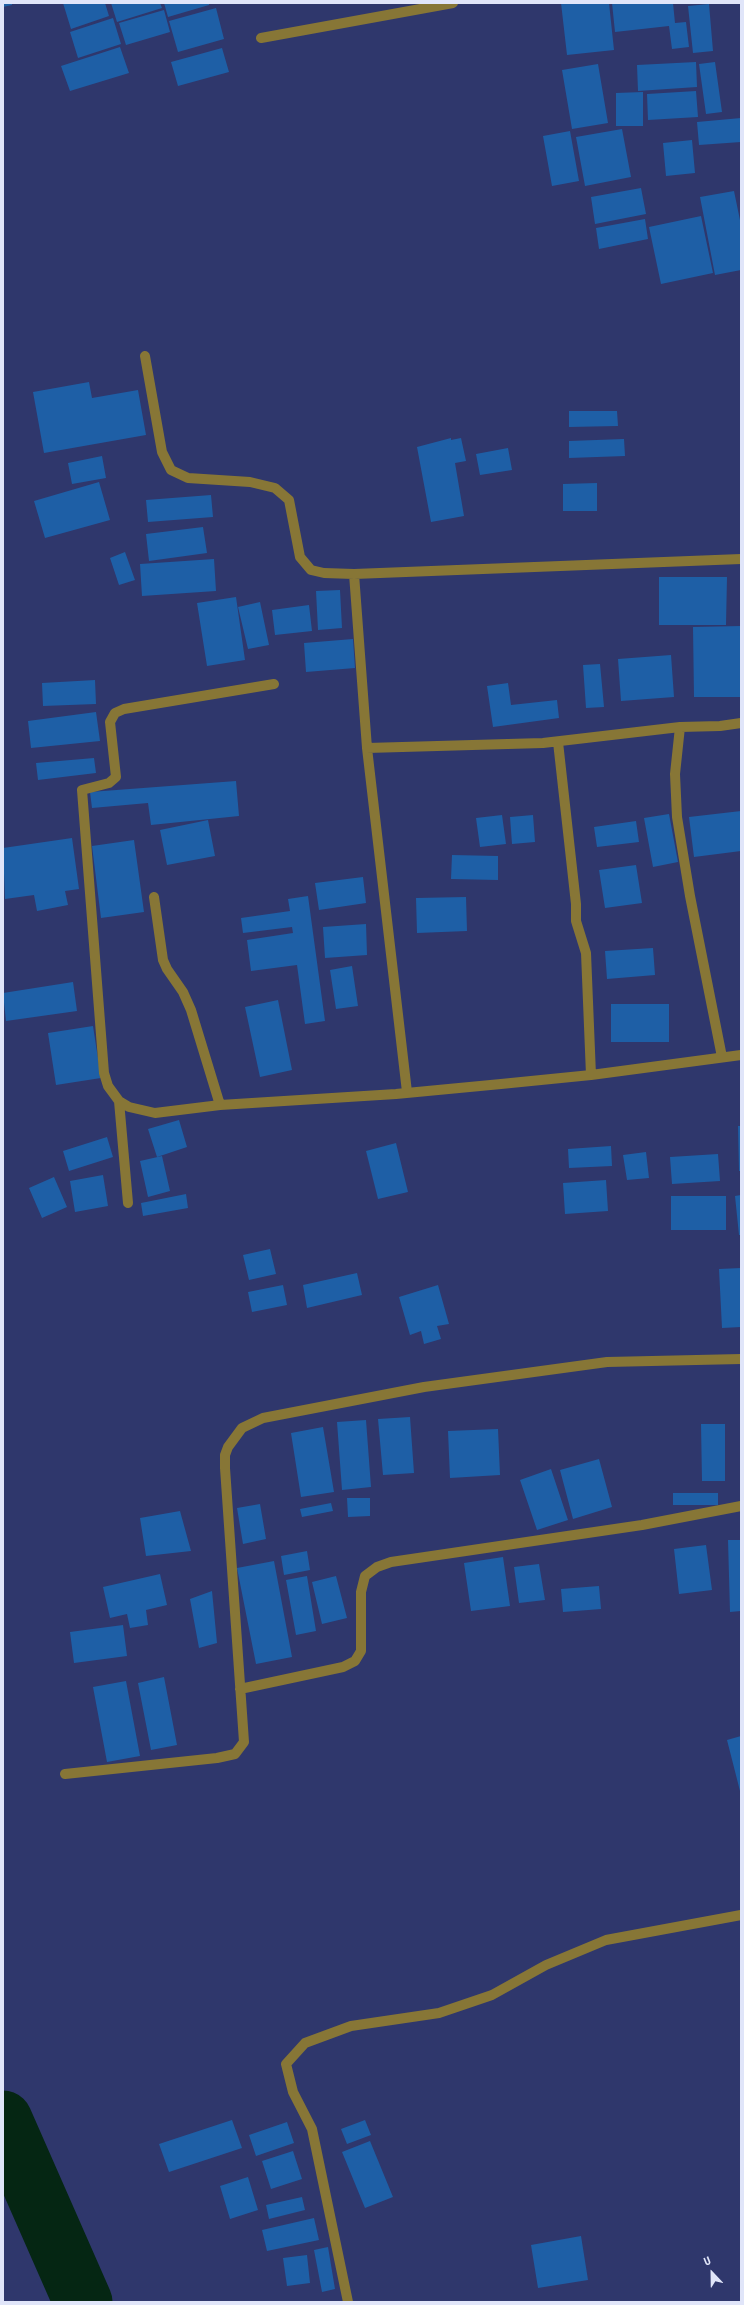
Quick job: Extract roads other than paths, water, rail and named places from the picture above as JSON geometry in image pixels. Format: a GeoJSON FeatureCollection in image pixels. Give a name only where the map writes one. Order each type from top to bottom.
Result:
{"type":"FeatureCollection","features":[{"type":"Feature","properties":{"kind":"street"},"geometry":{"type":"LineString","coordinates":[[261,38],[453,3]]}},
{"type":"Feature","properties":{"kind":"street"},"geometry":{"type":"LineString","coordinates":[[145,356],[162,452],[171,470],[188,478],[250,482],[275,488],[289,500],[300,558],[311,570],[324,573],[354,574],[741,559]]}},
{"type":"Feature","properties":{"kind":"street"},"geometry":{"type":"LineString","coordinates":[[354,574],[367,748],[407,1092]]}},
{"type":"Feature","properties":{"kind":"street"},"geometry":{"type":"LineString","coordinates":[[274,684],[124,709],[115,713],[110,722],[116,777],[109,784],[82,790],[104,1073],[108,1086],[119,1101],[129,1107],[155,1113],[220,1105],[407,1092],[591,1075],[741,1054]]}},
{"type":"Feature","properties":{"kind":"street"},"geometry":{"type":"LineString","coordinates":[[367,748],[558,742],[680,727],[720,726],[741,723]]}},
{"type":"Feature","properties":{"kind":"street"},"geometry":{"type":"LineString","coordinates":[[680,727],[674,774],[677,817],[690,896],[722,1057]]}},
{"type":"Feature","properties":{"kind":"street"},"geometry":{"type":"LineString","coordinates":[[558,742],[576,904],[576,921],[586,953],[591,1075]]}},
{"type":"Feature","properties":{"kind":"street"},"geometry":{"type":"LineString","coordinates":[[154,896],[163,960],[172,977],[183,992],[191,1010],[220,1105]]}},
{"type":"Feature","properties":{"kind":"street"},"geometry":{"type":"LineString","coordinates":[[119,1101],[128,1202]]}},
{"type":"Feature","properties":{"kind":"street"},"geometry":{"type":"LineString","coordinates":[[65,1774],[217,1758],[235,1754],[244,1742],[225,1468],[225,1455],[228,1447],[242,1428],[263,1418],[424,1387],[607,1362],[741,1359]]}},
{"type":"Feature","properties":{"kind":"street"},"geometry":{"type":"LineString","coordinates":[[240,1689],[343,1667],[355,1661],[361,1651],[361,1592],[365,1576],[377,1567],[391,1562],[642,1525],[741,1506]]}},
{"type":"Feature","properties":{"kind":"street"},"geometry":{"type":"LineString","coordinates":[[348,2302],[312,2129],[293,2092],[286,2064],[305,2042],[351,2026],[438,2013],[492,1995],[546,1965],[606,1940],[741,1914]]}},
{"type":"Feature","properties":{"kind":"waterway"},"geometry":{"type":"LineString","coordinates":[[3,2120],[83,2302]]}}]}
